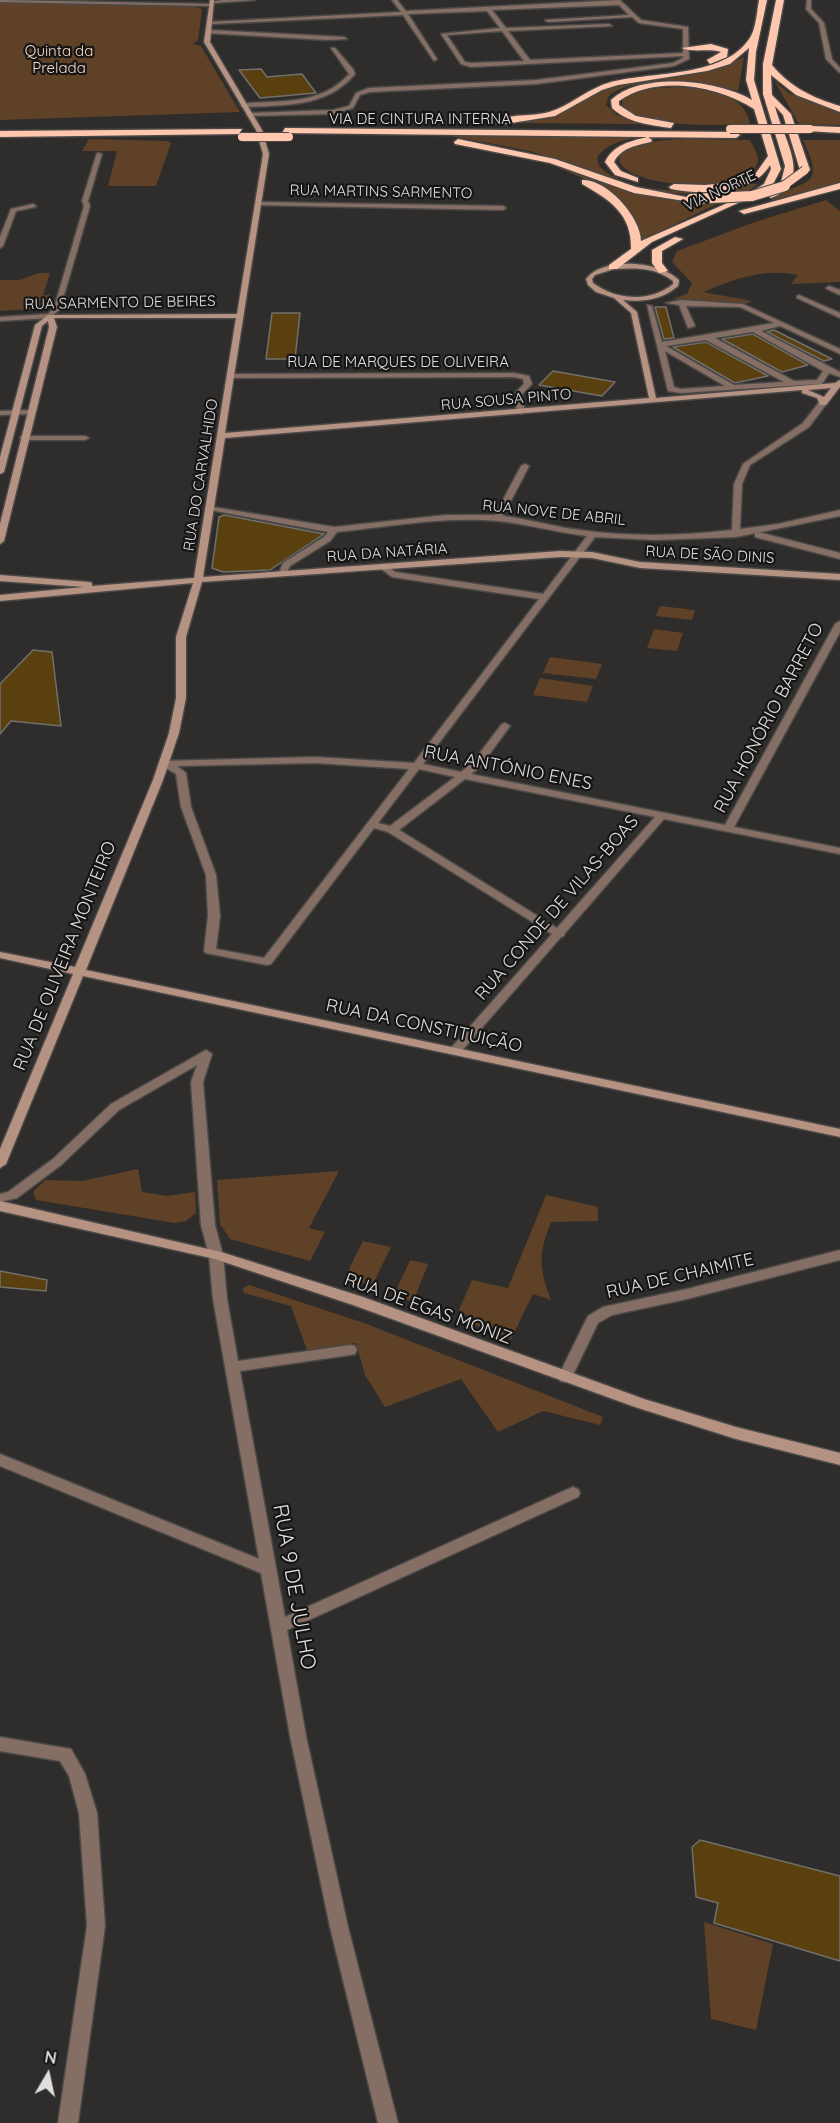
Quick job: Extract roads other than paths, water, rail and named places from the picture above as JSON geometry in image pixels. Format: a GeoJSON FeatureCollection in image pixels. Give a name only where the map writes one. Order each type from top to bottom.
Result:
{"type":"FeatureCollection","features":[{"type":"Feature","properties":{"kind":"highway","name":"VIA NORTE"},"geometry":{"type":"LineString","coordinates":[[614,267],[623,263],[636,249],[649,240],[751,196],[768,186],[776,169],[750,80],[754,37],[763,0]]}},
{"type":"Feature","properties":{"kind":"highway","name":"VIA NORTE"},"geometry":{"type":"LineString","coordinates":[[663,272],[657,263],[657,250],[744,211],[776,192],[787,181],[790,164],[767,94],[767,64],[780,0]]}},
{"type":"Feature","properties":{"kind":"highway"},"geometry":{"type":"LineString","coordinates":[[656,76],[704,69],[726,62],[741,53],[754,37]]}},
{"type":"Feature","properties":{"kind":"highway"},"geometry":{"type":"LineString","coordinates":[[390,126],[404,123],[510,122],[534,119],[560,111],[599,88],[715,61],[724,55],[725,51],[711,46],[686,51]]}},
{"type":"Feature","properties":{"kind":"highway"},"geometry":{"type":"LineString","coordinates":[[767,64],[787,87],[804,97],[840,109]]}},
{"type":"Feature","properties":{"kind":"highway"},"geometry":{"type":"LineString","coordinates":[[706,129],[643,121],[619,111],[615,106],[615,100],[625,92],[639,88],[698,86],[725,90],[757,107]]}},
{"type":"Feature","properties":{"kind":"highway"},"geometry":{"type":"LineString","coordinates":[[328,137],[436,140],[484,146],[552,160],[634,190],[691,199],[737,197],[768,192],[796,181],[805,170],[787,114],[767,94]]}},
{"type":"Feature","properties":{"kind":"highway"},"geometry":{"type":"LineString","coordinates":[[4,134],[239,131],[270,125]]}},
{"type":"Feature","properties":{"kind":"highway","name":"VIA DE CINTURA INTERNA"},"geometry":{"type":"LineString","coordinates":[[285,131],[390,126],[706,129],[730,133]]}},
{"type":"Feature","properties":{"kind":"highway"},"geometry":{"type":"LineString","coordinates":[[0,128],[285,131],[328,137],[434,143]]}},
{"type":"Feature","properties":{"kind":"highway","name":"VIA DE CINTURA INTERNA"},"geometry":{"type":"LineString","coordinates":[[285,131],[730,133],[840,130]]}},
{"type":"Feature","properties":{"kind":"highway","name":"VIA DE CINTURA INTERNA"},"geometry":{"type":"LineString","coordinates":[[812,132],[840,135]]}},
{"type":"Feature","properties":{"kind":"highway"},"geometry":{"type":"LineString","coordinates":[[730,133],[639,142],[612,154],[609,162],[618,173],[656,186],[711,188],[756,177],[765,168],[766,162],[772,155]]}},
{"type":"Feature","properties":{"kind":"highway"},"geometry":{"type":"LineString","coordinates":[[445,145],[487,151],[546,165],[578,178],[612,197],[628,213],[638,232],[636,249]]}},
{"type":"Feature","properties":{"kind":"highway"},"geometry":{"type":"LineString","coordinates":[[744,211],[840,186]]}},
{"type":"Feature","properties":{"kind":"main road"},"geometry":{"type":"LineString","coordinates":[[208,32],[213,2]]}},
{"type":"Feature","properties":{"kind":"main road","name":"RUA DO CARVALHIDO"},"geometry":{"type":"LineString","coordinates":[[165,763],[181,698],[181,637],[198,580],[266,154],[265,143],[207,42],[208,32]]}},
{"type":"Feature","properties":{"kind":"main road"},"geometry":{"type":"LineString","coordinates":[[634,312],[653,297],[672,290],[676,285],[676,280],[663,272],[639,267],[614,267],[593,274],[589,279],[595,290],[614,296],[653,297]]}},
{"type":"Feature","properties":{"kind":"main road"},"geometry":{"type":"LineString","coordinates":[[614,296],[634,312],[653,401]]}},
{"type":"Feature","properties":{"kind":"main road","name":"RUA SARMENTO DE BEIRES"},"geometry":{"type":"LineString","coordinates":[[50,316],[240,315]]}},
{"type":"Feature","properties":{"kind":"main road"},"geometry":{"type":"LineString","coordinates":[[0,472],[39,325],[50,316],[53,327],[30,412],[0,541]]}},
{"type":"Feature","properties":{"kind":"main road"},"geometry":{"type":"LineString","coordinates":[[823,404],[839,383]]}},
{"type":"Feature","properties":{"kind":"main road","name":"RUA SOUSA PINTO"},"geometry":{"type":"LineString","coordinates":[[222,436],[653,401],[839,383]]}},
{"type":"Feature","properties":{"kind":"main road","name":"RUA SOUSA PINTO"},"geometry":{"type":"LineString","coordinates":[[793,387],[820,397],[823,404]]}},
{"type":"Feature","properties":{"kind":"main road","name":"RUA DA NATÁRIA"},"geometry":{"type":"LineString","coordinates":[[111,586],[579,553]]}},
{"type":"Feature","properties":{"kind":"main road","name":"RUA DE SÃO DINIS"},"geometry":{"type":"LineString","coordinates":[[579,553],[640,565],[840,576]]}},
{"type":"Feature","properties":{"kind":"main road"},"geometry":{"type":"LineString","coordinates":[[0,578],[111,586]]}},
{"type":"Feature","properties":{"kind":"main road"},"geometry":{"type":"LineString","coordinates":[[0,598],[111,586]]}},
{"type":"Feature","properties":{"kind":"main road","name":"RUA DE OLIVEIRA MONTEIRO"},"geometry":{"type":"LineString","coordinates":[[0,1164],[77,971],[165,763]]}},
{"type":"Feature","properties":{"kind":"main road","name":"RUA DA CONSTITUIÇÃO"},"geometry":{"type":"LineString","coordinates":[[0,955],[840,1133]]}},
{"type":"Feature","properties":{"kind":"main road","name":"RUA DE EGAS MONIZ"},"geometry":{"type":"LineString","coordinates":[[0,1206],[216,1255],[358,1301],[565,1377],[736,1433],[840,1459]]}},
{"type":"Feature","properties":{"kind":"street"},"geometry":{"type":"LineString","coordinates":[[0,0],[213,2],[253,0]]}},
{"type":"Feature","properties":{"kind":"street"},"geometry":{"type":"LineString","coordinates":[[394,0],[408,17],[434,58]]}},
{"type":"Feature","properties":{"kind":"street"},"geometry":{"type":"LineString","coordinates":[[808,0],[808,9],[824,30],[829,59],[840,71]]}},
{"type":"Feature","properties":{"kind":"street"},"geometry":{"type":"LineString","coordinates":[[211,22],[618,2],[632,16],[643,22],[686,28],[686,59],[674,64],[536,82],[369,90],[358,94],[351,107],[333,112],[249,115]]}},
{"type":"Feature","properties":{"kind":"street"},"geometry":{"type":"LineString","coordinates":[[488,9],[528,62]]}},
{"type":"Feature","properties":{"kind":"street"},"geometry":{"type":"LineString","coordinates":[[548,20],[632,16]]}},
{"type":"Feature","properties":{"kind":"street"},"geometry":{"type":"LineString","coordinates":[[609,26],[444,34],[463,63],[528,62],[686,51]]}},
{"type":"Feature","properties":{"kind":"street"},"geometry":{"type":"LineString","coordinates":[[208,32],[252,32],[271,36],[344,39]]}},
{"type":"Feature","properties":{"kind":"street"},"geometry":{"type":"LineString","coordinates":[[243,105],[316,99],[345,82],[352,74],[351,70],[333,49]]}},
{"type":"Feature","properties":{"kind":"street"},"geometry":{"type":"LineString","coordinates":[[50,316],[57,307],[99,154]]}},
{"type":"Feature","properties":{"kind":"street","name":"RUA MARTINS SARMENTO"},"geometry":{"type":"LineString","coordinates":[[258,204],[503,208]]}},
{"type":"Feature","properties":{"kind":"street"},"geometry":{"type":"LineString","coordinates":[[0,246],[13,210],[33,206]]}},
{"type":"Feature","properties":{"kind":"street"},"geometry":{"type":"LineString","coordinates":[[829,288],[840,293]]}},
{"type":"Feature","properties":{"kind":"street"},"geometry":{"type":"LineString","coordinates":[[799,297],[839,315]]}},
{"type":"Feature","properties":{"kind":"street"},"geometry":{"type":"LineString","coordinates":[[681,302],[692,326]]}},
{"type":"Feature","properties":{"kind":"street"},"geometry":{"type":"LineString","coordinates":[[669,303],[741,305],[840,352]]}},
{"type":"Feature","properties":{"kind":"street"},"geometry":{"type":"LineString","coordinates":[[649,306],[671,389],[681,391],[770,386],[793,387],[819,382],[827,370]]}},
{"type":"Feature","properties":{"kind":"street"},"geometry":{"type":"LineString","coordinates":[[823,318],[839,315]]}},
{"type":"Feature","properties":{"kind":"street","name":"RUA SARMENTO DE BEIRES"},"geometry":{"type":"LineString","coordinates":[[0,319],[50,316]]}},
{"type":"Feature","properties":{"kind":"street"},"geometry":{"type":"LineString","coordinates":[[659,345],[686,343],[705,336],[781,324]]}},
{"type":"Feature","properties":{"kind":"street"},"geometry":{"type":"LineString","coordinates":[[754,330],[840,375]]}},
{"type":"Feature","properties":{"kind":"street"},"geometry":{"type":"LineString","coordinates":[[705,336],[766,369],[793,387]]}},
{"type":"Feature","properties":{"kind":"street"},"geometry":{"type":"LineString","coordinates":[[659,345],[733,388]]}},
{"type":"Feature","properties":{"kind":"street"},"geometry":{"type":"LineString","coordinates":[[766,369],[770,386]]}},
{"type":"Feature","properties":{"kind":"street","name":"RUA DE MARQUES DE OLIVEIRA"},"geometry":{"type":"LineString","coordinates":[[231,376],[514,375],[525,378],[528,384],[518,394],[521,412]]}},
{"type":"Feature","properties":{"kind":"street"},"geometry":{"type":"LineString","coordinates":[[823,404],[806,425],[747,464],[738,484],[736,534],[775,537],[840,556]]}},
{"type":"Feature","properties":{"kind":"street"},"geometry":{"type":"LineString","coordinates":[[0,412],[30,412]]}},
{"type":"Feature","properties":{"kind":"street"},"geometry":{"type":"LineString","coordinates":[[24,438],[85,438]]}},
{"type":"Feature","properties":{"kind":"street"},"geometry":{"type":"LineString","coordinates":[[497,519],[525,466]]}},
{"type":"Feature","properties":{"kind":"street","name":"RUA NOVE DE ABRIL"},"geometry":{"type":"LineString","coordinates":[[210,508],[334,530],[420,521],[497,519],[593,534],[670,537],[736,534],[840,513]]}},
{"type":"Feature","properties":{"kind":"street"},"geometry":{"type":"LineString","coordinates":[[283,573],[286,565],[327,539],[334,530]]}},
{"type":"Feature","properties":{"kind":"street"},"geometry":{"type":"LineString","coordinates":[[165,763],[181,773],[186,807],[211,875],[214,916],[210,951],[267,962],[593,534]]}},
{"type":"Feature","properties":{"kind":"street"},"geometry":{"type":"LineString","coordinates":[[383,566],[392,574],[545,597]]}},
{"type":"Feature","properties":{"kind":"street","name":"RUA HONÓRIO BARRETO"},"geometry":{"type":"LineString","coordinates":[[728,830],[840,624]]}},
{"type":"Feature","properties":{"kind":"street"},"geometry":{"type":"LineString","coordinates":[[392,830],[476,765],[505,726]]}},
{"type":"Feature","properties":{"kind":"street","name":"RUA ANTÓNIO ENES"},"geometry":{"type":"LineString","coordinates":[[165,763],[315,760],[417,766],[840,851]]}},
{"type":"Feature","properties":{"kind":"street","name":"RUA CONDE DE VILAS-BOAS"},"geometry":{"type":"LineString","coordinates":[[455,1052],[662,815]]}},
{"type":"Feature","properties":{"kind":"street"},"geometry":{"type":"LineString","coordinates":[[371,824],[392,830],[560,934]]}},
{"type":"Feature","properties":{"kind":"street","name":"RUA 9 DE JULHO"},"geometry":{"type":"LineString","coordinates":[[0,1198],[12,1195],[57,1162],[115,1107],[206,1054],[197,1082],[208,1225],[216,1255],[220,1299],[298,1736],[335,1907],[388,2123]]}},
{"type":"Feature","properties":{"kind":"street","name":"RUA DE CHAIMITE"},"geometry":{"type":"LineString","coordinates":[[565,1377],[593,1320],[608,1311],[840,1256]]}},
{"type":"Feature","properties":{"kind":"street"},"geometry":{"type":"LineString","coordinates":[[232,1367],[350,1350]]}},
{"type":"Feature","properties":{"kind":"street"},"geometry":{"type":"LineString","coordinates":[[0,1460],[267,1569]]}},
{"type":"Feature","properties":{"kind":"street"},"geometry":{"type":"LineString","coordinates":[[278,1627],[573,1493]]}},
{"type":"Feature","properties":{"kind":"street"},"geometry":{"type":"LineString","coordinates":[[0,1744],[65,1754],[77,1774],[88,1813],[96,1926],[68,2123]]}},
{"type":"Feature","properties":{"kind":"park label","name":"Quinta da Prelada"},"geometry":{"type":"Point","coordinates":[59,60]}}]}
